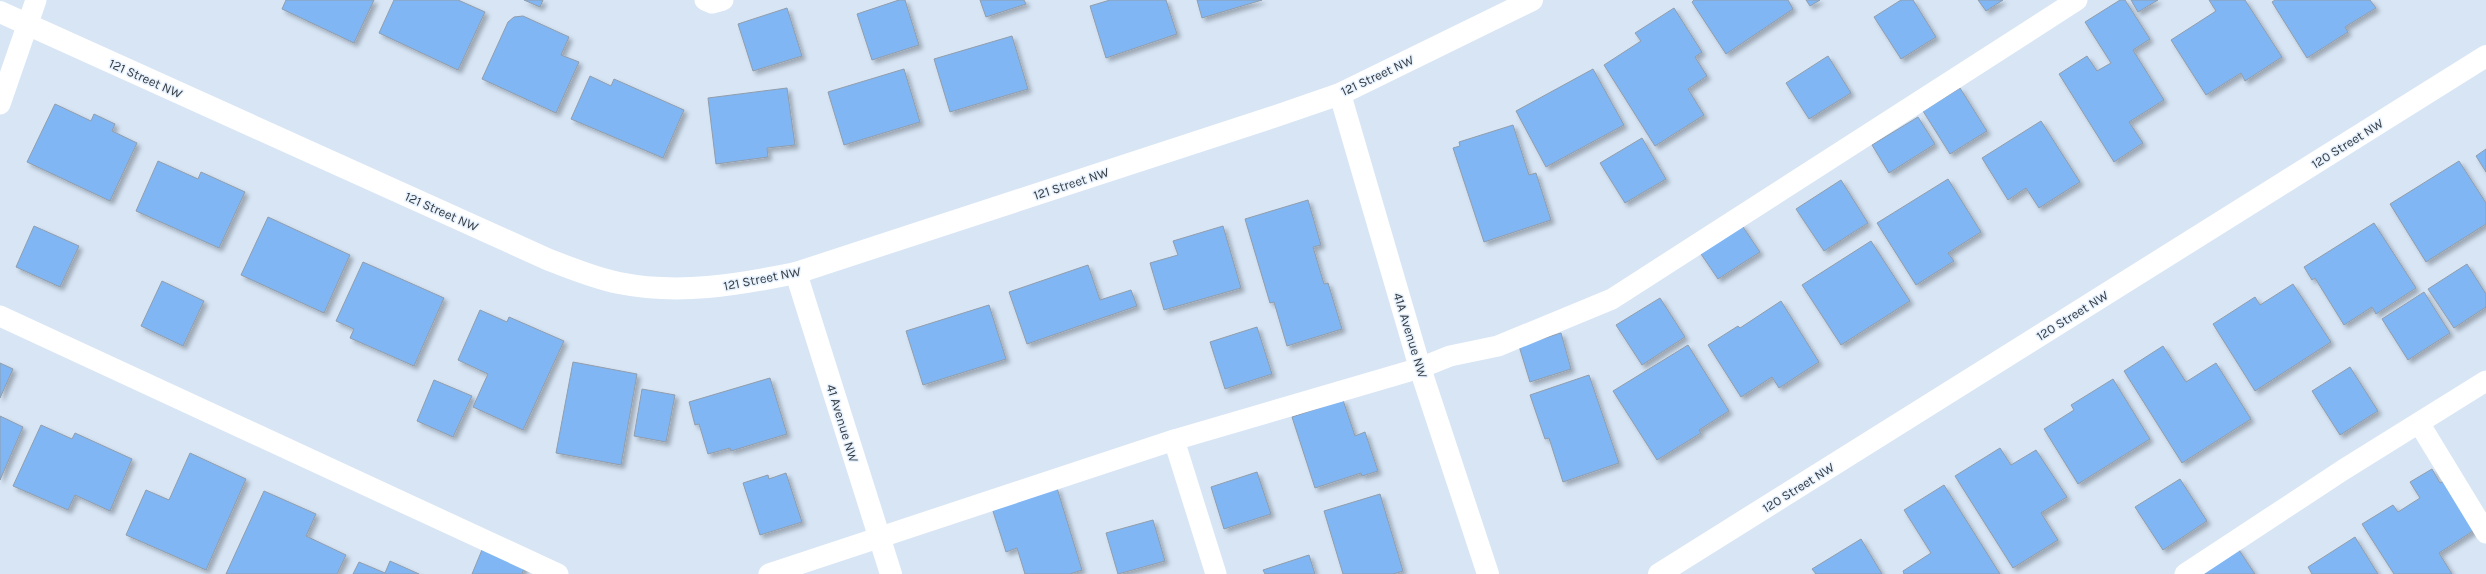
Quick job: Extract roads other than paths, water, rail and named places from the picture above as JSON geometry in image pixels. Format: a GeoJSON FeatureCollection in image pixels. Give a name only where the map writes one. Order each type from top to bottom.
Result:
{"type":"FeatureCollection","features":[{"type":"Feature","properties":{"kind":"street","name":"121 Street NW"},"geometry":{"type":"LineString","coordinates":[[0,12],[547,259],[587,274],[619,283],[650,288],[688,289],[727,286],[796,273],[1273,117],[1340,94],[1532,0]]}},
{"type":"Feature","properties":{"kind":"street","name":"120 Street NW"},"geometry":{"type":"LineString","coordinates":[[1658,574],[2486,56]]}},
{"type":"Feature","properties":{"kind":"street","name":"41A Avenue NW"},"geometry":{"type":"LineString","coordinates":[[1340,94],[1420,368],[1488,574]]}},
{"type":"Feature","properties":{"kind":"street","name":"41 Avenue NW"},"geometry":{"type":"LineString","coordinates":[[796,273],[891,574]]}},
{"type":"Feature","properties":{"kind":"lane"},"geometry":{"type":"LineString","coordinates":[[0,104],[36,0]]}},
{"type":"Feature","properties":{"kind":"lane"},"geometry":{"type":"LineString","coordinates":[[705,0],[712,3],[723,0]]}},
{"type":"Feature","properties":{"kind":"lane"},"geometry":{"type":"LineString","coordinates":[[769,574],[878,536],[1174,440],[1420,368],[1450,356],[1498,346],[1612,299],[2077,0]]}},
{"type":"Feature","properties":{"kind":"lane"},"geometry":{"type":"LineString","coordinates":[[0,316],[558,574]]}},
{"type":"Feature","properties":{"kind":"lane"},"geometry":{"type":"LineString","coordinates":[[2185,574],[2343,470],[2486,381]]}},
{"type":"Feature","properties":{"kind":"lane"},"geometry":{"type":"LineString","coordinates":[[2419,423],[2486,533]]}},
{"type":"Feature","properties":{"kind":"lane"},"geometry":{"type":"LineString","coordinates":[[1174,440],[1216,574]]}}]}
